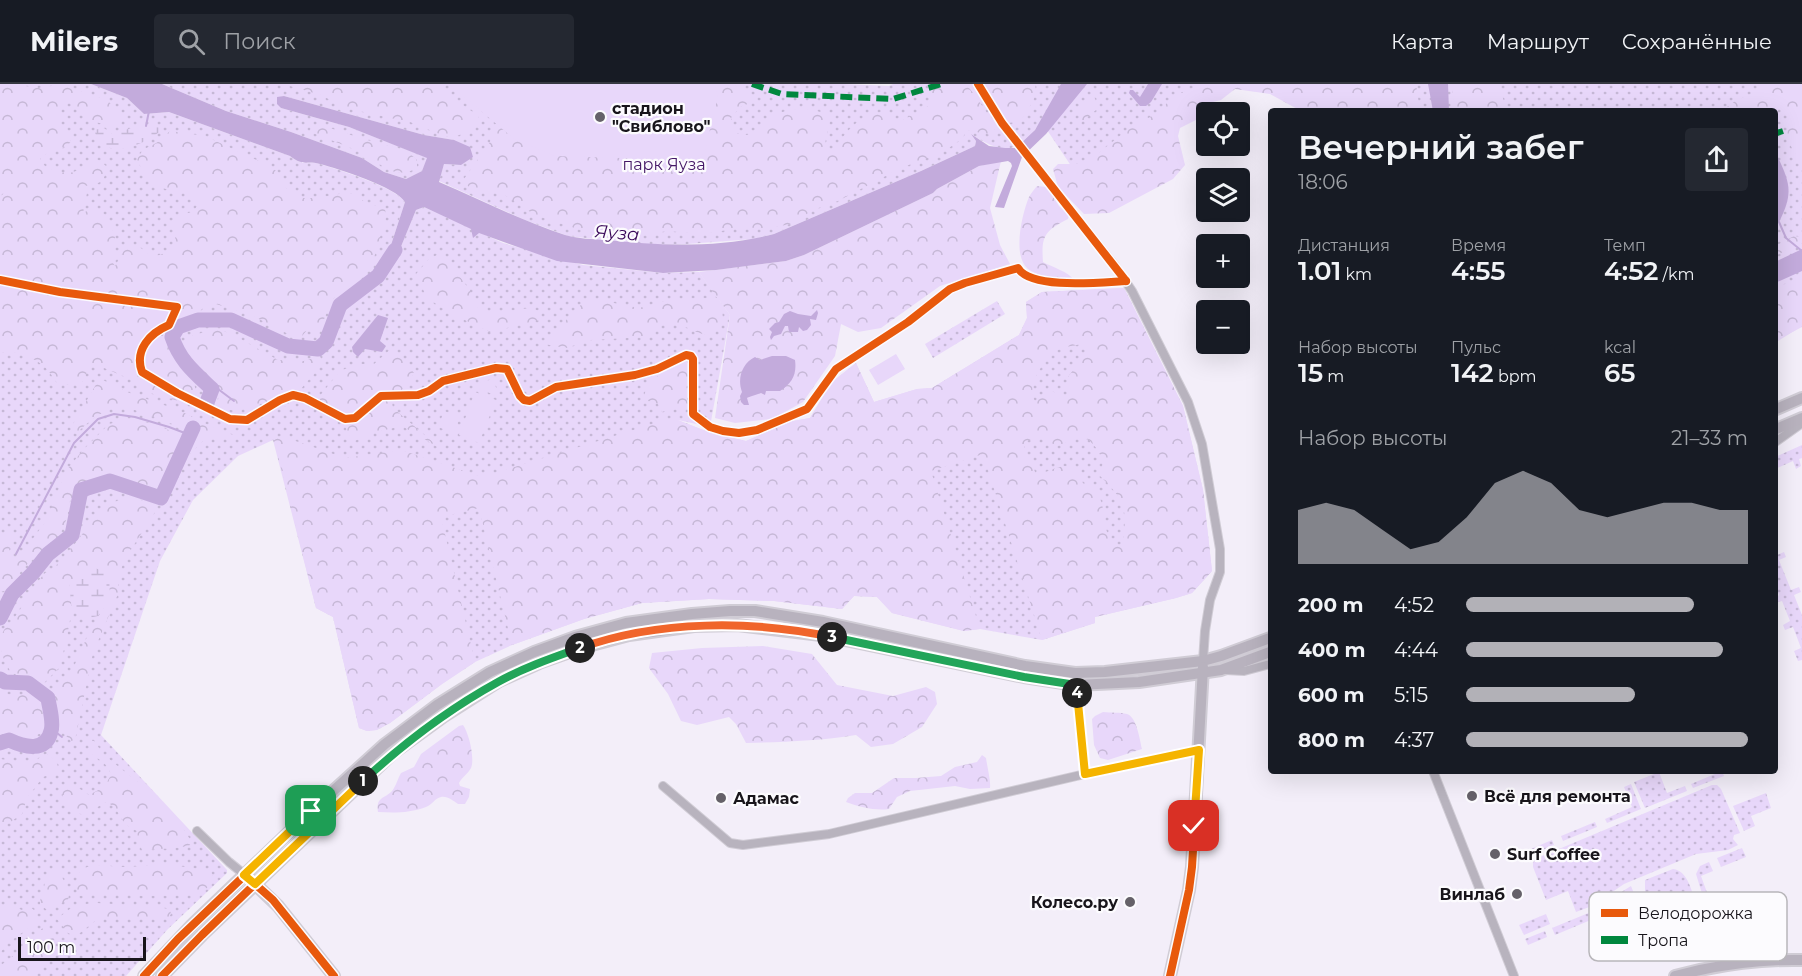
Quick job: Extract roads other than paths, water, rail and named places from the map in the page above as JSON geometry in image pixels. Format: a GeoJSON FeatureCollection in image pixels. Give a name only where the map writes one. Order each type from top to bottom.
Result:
{"type":"FeatureCollection","features":[{"type":"Feature","properties":{"kind":"main road"},"geometry":{"type":"LineString","coordinates":[[1778,408],[1802,398]]}},
{"type":"Feature","properties":{"kind":"main road"},"geometry":{"type":"LineString","coordinates":[[1778,428],[1802,418]]}},
{"type":"Feature","properties":{"kind":"main road"},"geometry":{"type":"LineString","coordinates":[[144,976],[178,939],[244,875],[385,744],[437,705],[490,672],[575,637],[626,623],[730,610],[755,611],[823,622],[1025,666],[1076,673],[1203,661],[1268,639]]}},
{"type":"Feature","properties":{"kind":"main road"},"geometry":{"type":"LineString","coordinates":[[162,976],[393,753],[444,716],[499,681],[539,663],[584,647],[629,635],[694,626],[737,625],[821,635],[1024,677],[1076,685],[1139,682],[1221,670],[1268,653]]}},
{"type":"Feature","properties":{"kind":"main road"},"geometry":{"type":"LineString","coordinates":[[1170,976],[1192,867],[1203,661]]}},
{"type":"Feature","properties":{"kind":"main road"},"geometry":{"type":"LineString","coordinates":[[244,875],[278,906],[334,976]]}},
{"type":"Feature","properties":{"kind":"main road"},"geometry":{"type":"LineString","coordinates":[[1675,976],[1708,968],[1762,961]]}},
{"type":"Feature","properties":{"kind":"street"},"geometry":{"type":"LineString","coordinates":[[1078,220],[1132,291],[1188,402],[1202,444],[1220,549],[1220,572],[1210,600],[1203,661]]}},
{"type":"Feature","properties":{"kind":"street"},"geometry":{"type":"LineString","coordinates":[[1778,440],[1802,423]]}},
{"type":"Feature","properties":{"kind":"street"},"geometry":{"type":"LineString","coordinates":[[1221,670],[1244,671],[1268,665]]}},
{"type":"Feature","properties":{"kind":"street"},"geometry":{"type":"LineString","coordinates":[[1076,685],[1085,774]]}},
{"type":"Feature","properties":{"kind":"street"},"geometry":{"type":"LineString","coordinates":[[663,786],[730,843],[743,845],[828,834],[1199,750]]}},
{"type":"Feature","properties":{"kind":"street"},"geometry":{"type":"LineString","coordinates":[[1435,774],[1514,976]]}},
{"type":"Feature","properties":{"kind":"street"},"geometry":{"type":"LineString","coordinates":[[197,831],[244,875]]}},
{"type":"Feature","properties":{"kind":"waterway"},"geometry":{"type":"LineString","coordinates":[[146,126],[149,111]]}},
{"type":"Feature","properties":{"kind":"waterway"},"geometry":{"type":"LineString","coordinates":[[1779,222],[1786,238],[1802,251]]}},
{"type":"Feature","properties":{"kind":"waterway"},"geometry":{"type":"LineString","coordinates":[[206,405],[212,389],[188,366],[179,353],[172,337],[178,327],[198,320],[231,320],[288,346],[318,349],[326,342],[340,305],[378,276],[395,250]]}},
{"type":"Feature","properties":{"kind":"waterway"},"geometry":{"type":"LineString","coordinates":[[212,389],[218,389],[234,401]]}},
{"type":"Feature","properties":{"kind":"waterway"},"geometry":{"type":"LineString","coordinates":[[16,554],[74,443],[98,419],[114,414],[135,417],[190,435]]}},
{"type":"Feature","properties":{"kind":"waterway"},"geometry":{"type":"LineString","coordinates":[[0,618],[12,594],[48,554],[72,535],[81,490],[110,481],[161,498],[193,428]]}},
{"type":"Feature","properties":{"kind":"waterway"},"geometry":{"type":"LineString","coordinates":[[0,679],[5,682],[28,683],[48,698],[52,723],[48,738],[39,745],[21,745],[9,740],[0,743]]}},
{"type":"Feature","properties":{"kind":"waterway"},"geometry":{"type":"LineString","coordinates":[[52,729],[62,737]]}},
{"type":"Feature","properties":{"kind":"place","name":"стадион \"Свиблово\""},"geometry":{"type":"Point","coordinates":[600,117]}},
{"type":"Feature","properties":{"kind":"place","name":"Всё для ремонта"},"geometry":{"type":"Point","coordinates":[1472,796]}},
{"type":"Feature","properties":{"kind":"place","name":"Адамас"},"geometry":{"type":"Point","coordinates":[721,798]}},
{"type":"Feature","properties":{"kind":"place","name":"Surf Coffee"},"geometry":{"type":"Point","coordinates":[1495,854]}},
{"type":"Feature","properties":{"kind":"place","name":"Винлаб"},"geometry":{"type":"Point","coordinates":[1517,894]}},
{"type":"Feature","properties":{"kind":"place","name":"Колесо.ру"},"geometry":{"type":"Point","coordinates":[1130,902]}},
{"type":"Feature","properties":{"kind":"park label","name":"парк Яуза"},"geometry":{"type":"Point","coordinates":[664,164]}},
{"type":"Feature","properties":{"kind":"water label","name":"Яуза"},"geometry":{"type":"Point","coordinates":[617,233]}}]}
